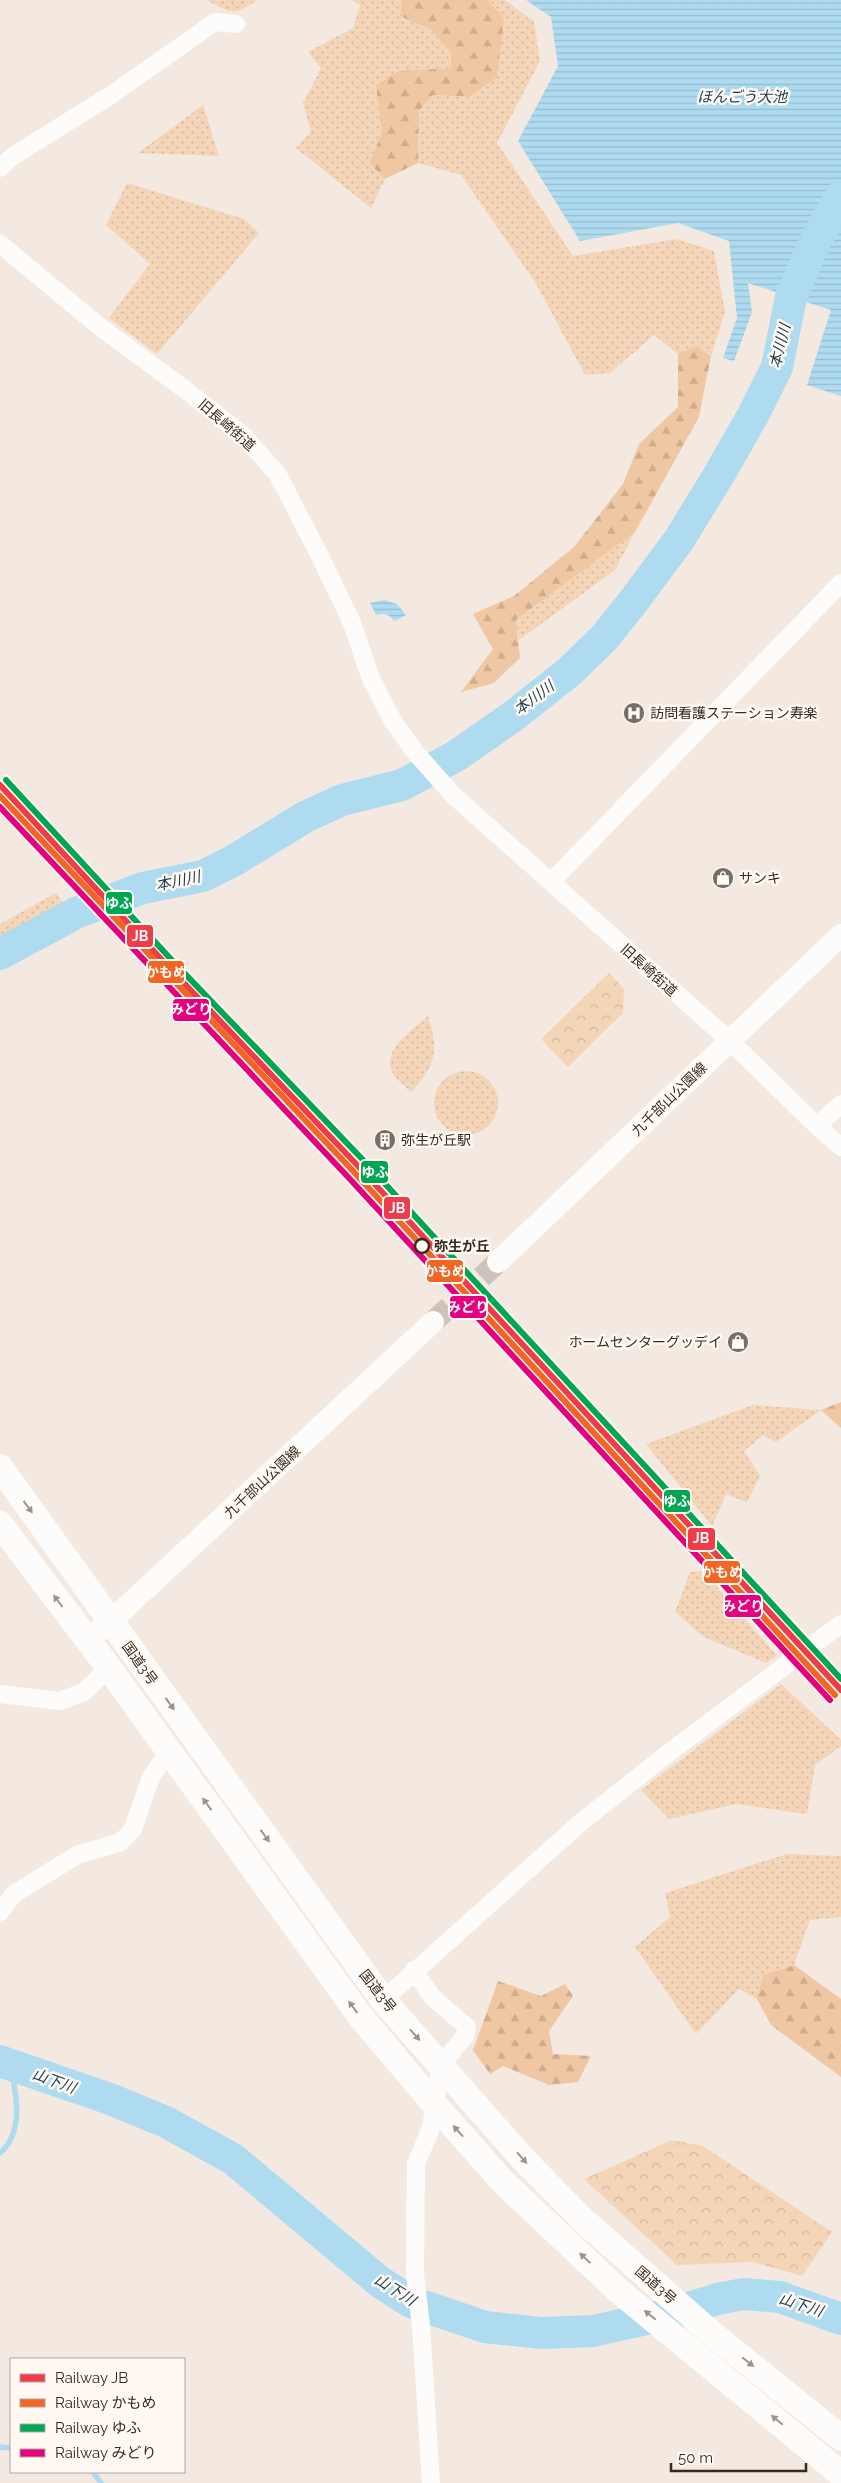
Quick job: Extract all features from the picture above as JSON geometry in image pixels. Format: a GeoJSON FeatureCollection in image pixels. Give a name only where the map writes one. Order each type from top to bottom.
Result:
{"type":"FeatureCollection","features":[{"type":"Feature","properties":{"kind":"highway","name":"国道3号"},"geometry":{"type":"LineString","coordinates":[[0,1467],[383,2000],[524,2160],[584,2221],[710,2332],[841,2438]]}},
{"type":"Feature","properties":{"kind":"highway","name":"国道3号"},"geometry":{"type":"LineString","coordinates":[[0,1524],[88,1639],[360,2016],[503,2182],[620,2292],[841,2474]]}},
{"type":"Feature","properties":{"kind":"main road","name":"九千部山公園線"},"geometry":{"type":"LineString","coordinates":[[498,1262],[841,935]]}},
{"type":"Feature","properties":{"kind":"main road","name":"九千部山公園線"},"geometry":{"type":"LineString","coordinates":[[88,1639],[110,1622],[433,1322]]}},
{"type":"Feature","properties":{"kind":"street"},"geometry":{"type":"LineString","coordinates":[[0,168],[13,156],[169,56],[215,22],[236,24]]}},
{"type":"Feature","properties":{"kind":"street","name":"旧長崎街道"},"geometry":{"type":"LineString","coordinates":[[0,244],[100,327],[244,436],[278,475],[352,622],[371,679],[393,721],[415,752],[454,796],[730,1041],[817,1126],[841,1146]]}},
{"type":"Feature","properties":{"kind":"street"},"geometry":{"type":"LineString","coordinates":[[551,882],[841,583]]}},
{"type":"Feature","properties":{"kind":"street"},"geometry":{"type":"LineString","coordinates":[[817,1126],[841,1104]]}},
{"type":"Feature","properties":{"kind":"street"},"geometry":{"type":"LineString","coordinates":[[383,2000],[414,1970],[580,1823],[671,1751],[841,1624]]}},
{"type":"Feature","properties":{"kind":"street"},"geometry":{"type":"LineString","coordinates":[[0,1694],[60,1701],[84,1692],[109,1668]]}},
{"type":"Feature","properties":{"kind":"street"},"geometry":{"type":"LineString","coordinates":[[0,1912],[14,1894],[77,1855],[121,1842],[132,1829],[151,1777],[169,1751]]}},
{"type":"Feature","properties":{"kind":"street"},"geometry":{"type":"LineString","coordinates":[[414,1970],[432,1998],[467,2027],[465,2036],[441,2064],[431,2128],[416,2164],[416,2284],[422,2326],[431,2483]]}},
{"type":"Feature","properties":{"kind":"green space"},"geometry":{"type":"Polygon","coordinates":[[[207,0],[257,0],[243,9],[232,11],[207,0]]]}},
{"type":"Feature","properties":{"kind":"green space"},"geometry":{"type":"Polygon","coordinates":[[[351,0],[402,0],[400,16],[431,30],[451,53],[451,68],[398,71],[376,85],[382,133],[369,163],[385,179],[371,208],[296,148],[311,132],[303,103],[321,68],[308,52],[353,28],[360,5],[351,0]]]}},
{"type":"Feature","properties":{"kind":"green space"},"geometry":{"type":"Polygon","coordinates":[[[402,0],[487,0],[504,18],[497,77],[470,97],[433,95],[419,111],[418,163],[385,179],[369,163],[382,133],[376,85],[398,71],[451,68],[451,53],[431,30],[400,16],[402,0]]]}},
{"type":"Feature","properties":{"kind":"green space"},"geometry":{"type":"Polygon","coordinates":[[[487,0],[505,0],[534,22],[540,61],[497,143],[573,256],[677,239],[714,251],[725,312],[711,356],[696,346],[678,354],[654,335],[610,373],[585,375],[535,282],[461,175],[418,163],[419,111],[433,95],[470,97],[504,18],[487,0]]]}},
{"type":"Feature","properties":{"kind":"green space"},"geometry":{"type":"Polygon","coordinates":[[[203,105],[219,156],[138,153],[203,105]]]}},
{"type":"Feature","properties":{"kind":"green space"},"geometry":{"type":"Polygon","coordinates":[[[127,183],[244,219],[259,233],[157,354],[109,318],[150,264],[106,225],[127,183]]]}},
{"type":"Feature","properties":{"kind":"green space"},"geometry":{"type":"Polygon","coordinates":[[[696,346],[711,356],[699,417],[635,532],[516,620],[520,658],[494,683],[461,692],[493,649],[473,614],[514,596],[574,547],[623,484],[639,444],[678,407],[678,354],[696,346]]]}},
{"type":"Feature","properties":{"kind":"green space"},"geometry":{"type":"Polygon","coordinates":[[[635,532],[615,570],[519,640],[516,620],[635,532]]]}},
{"type":"Feature","properties":{"kind":"green space"},"geometry":{"type":"Polygon","coordinates":[[[56,893],[65,905],[0,938],[0,924],[56,893]]]}},
{"type":"Feature","properties":{"kind":"green space"},"geometry":{"type":"Polygon","coordinates":[[[609,973],[624,989],[623,1013],[568,1067],[541,1039],[609,973]]]}},
{"type":"Feature","properties":{"kind":"green space"},"geometry":{"type":"Polygon","coordinates":[[[428,1016],[433,1038],[433,1057],[426,1074],[411,1092],[394,1075],[390,1066],[391,1057],[399,1042],[428,1016]]]}},
{"type":"Feature","properties":{"kind":"green space"},"geometry":{"type":"Polygon","coordinates":[[[466,1071],[484,1077],[492,1085],[498,1103],[492,1121],[484,1129],[466,1135],[448,1129],[440,1121],[434,1103],[440,1085],[448,1077],[466,1071]]]}},
{"type":"Feature","properties":{"kind":"green space"},"geometry":{"type":"Polygon","coordinates":[[[841,1402],[841,1428],[821,1410],[841,1402]]]}},
{"type":"Feature","properties":{"kind":"green space"},"geometry":{"type":"Polygon","coordinates":[[[753,1405],[821,1410],[776,1442],[763,1435],[744,1451],[760,1476],[747,1502],[726,1494],[712,1526],[646,1444],[753,1405]]]}},
{"type":"Feature","properties":{"kind":"green space"},"geometry":{"type":"Polygon","coordinates":[[[703,1571],[777,1656],[766,1663],[704,1637],[675,1612],[690,1572],[703,1571]]]}},
{"type":"Feature","properties":{"kind":"green space"},"geometry":{"type":"Polygon","coordinates":[[[781,1684],[841,1740],[841,1746],[815,1765],[807,1814],[736,1804],[669,1819],[641,1790],[781,1684]]]}},
{"type":"Feature","properties":{"kind":"green space"},"geometry":{"type":"Polygon","coordinates":[[[787,1854],[841,1856],[841,1917],[810,1920],[794,1965],[763,1975],[757,1999],[739,1989],[696,2034],[635,1947],[670,1917],[665,1893],[787,1854]]]}},
{"type":"Feature","properties":{"kind":"green space"},"geometry":{"type":"Polygon","coordinates":[[[794,1965],[841,1999],[841,2077],[771,2025],[757,1999],[763,1975],[794,1965]]]}},
{"type":"Feature","properties":{"kind":"green space"},"geometry":{"type":"Polygon","coordinates":[[[498,1981],[541,1996],[565,1984],[573,1996],[549,2031],[553,2054],[591,2056],[578,2082],[549,2085],[503,2066],[490,2074],[473,2050],[498,1981]]]}},
{"type":"Feature","properties":{"kind":"green space"},"geometry":{"type":"Polygon","coordinates":[[[672,2140],[703,2146],[832,2232],[802,2276],[753,2262],[677,2265],[584,2179],[672,2140]]]}},
{"type":"Feature","properties":{"kind":"water","name":"ほんごう大池"},"geometry":{"type":"Polygon","coordinates":[[[526,0],[841,0],[841,396],[807,385],[831,310],[748,283],[752,312],[734,361],[723,358],[737,318],[729,241],[678,223],[580,241],[518,141],[558,66],[551,17],[526,0]]]}},
{"type":"Feature","properties":{"kind":"water"},"geometry":{"type":"Polygon","coordinates":[[[384,600],[397,604],[406,615],[394,621],[387,615],[376,615],[370,603],[384,600]]]}},
{"type":"Feature","properties":{"kind":"waterway","name":"本川川"},"geometry":{"type":"LineString","coordinates":[[0,954],[76,913],[143,888],[203,876],[233,861],[305,817],[342,800],[402,785],[456,756],[512,717],[569,672],[604,638],[632,603],[679,540],[720,473],[753,415],[777,367],[791,297],[816,240],[841,196]]}},
{"type":"Feature","properties":{"kind":"waterway","name":"山下川"},"geometry":{"type":"LineString","coordinates":[[0,2061],[110,2099],[166,2122],[233,2159],[380,2282],[411,2302],[485,2327],[541,2333],[593,2331],[674,2313],[717,2299],[744,2294],[780,2297],[841,2319]]}},
{"type":"Feature","properties":{"kind":"waterway"},"geometry":{"type":"LineString","coordinates":[[0,2153],[8,2144],[16,2123],[16,2099],[10,2064]]}},
{"type":"Feature","properties":{"kind":"waterway"},"geometry":{"type":"LineString","coordinates":[[0,2447],[10,2448]]}},
{"type":"Feature","properties":{"kind":"waterway"},"geometry":{"type":"LineString","coordinates":[[94,2473],[101,2483]]}},
{"type":"Feature","properties":{"kind":"tunnel"},"geometry":{"type":"LineString","coordinates":[[433,1322],[498,1262]]}},
{"type":"Feature","properties":{"kind":"rail line","name":"ゆふ"},"geometry":{"type":"LineString","coordinates":[[6,780],[168,956],[365,1162],[841,1679]]}},
{"type":"Feature","properties":{"kind":"rail line","name":"JB"},"geometry":{"type":"LineString","coordinates":[[0,785],[163,961],[359,1167],[841,1690]]}},
{"type":"Feature","properties":{"kind":"rail line","name":"かもめ"},"geometry":{"type":"LineString","coordinates":[[0,796],[354,1172],[835,1695]]}},
{"type":"Feature","properties":{"kind":"rail line","name":"みどり"},"geometry":{"type":"LineString","coordinates":[[0,807],[348,1177],[830,1700]]}},
{"type":"Feature","properties":{"kind":"place","name":"訪問看護ステーション寿楽"},"geometry":{"type":"Point","coordinates":[634,713]}},
{"type":"Feature","properties":{"kind":"place","name":"サンキ"},"geometry":{"type":"Point","coordinates":[723,878]}},
{"type":"Feature","properties":{"kind":"place","name":"弥生が丘駅"},"geometry":{"type":"Point","coordinates":[385,1140]}},
{"type":"Feature","properties":{"kind":"place","name":"弥生が丘"},"geometry":{"type":"Point","coordinates":[422,1246]}},
{"type":"Feature","properties":{"kind":"place","name":"ホームセンターグッデイ"},"geometry":{"type":"Point","coordinates":[738,1342]}}]}
